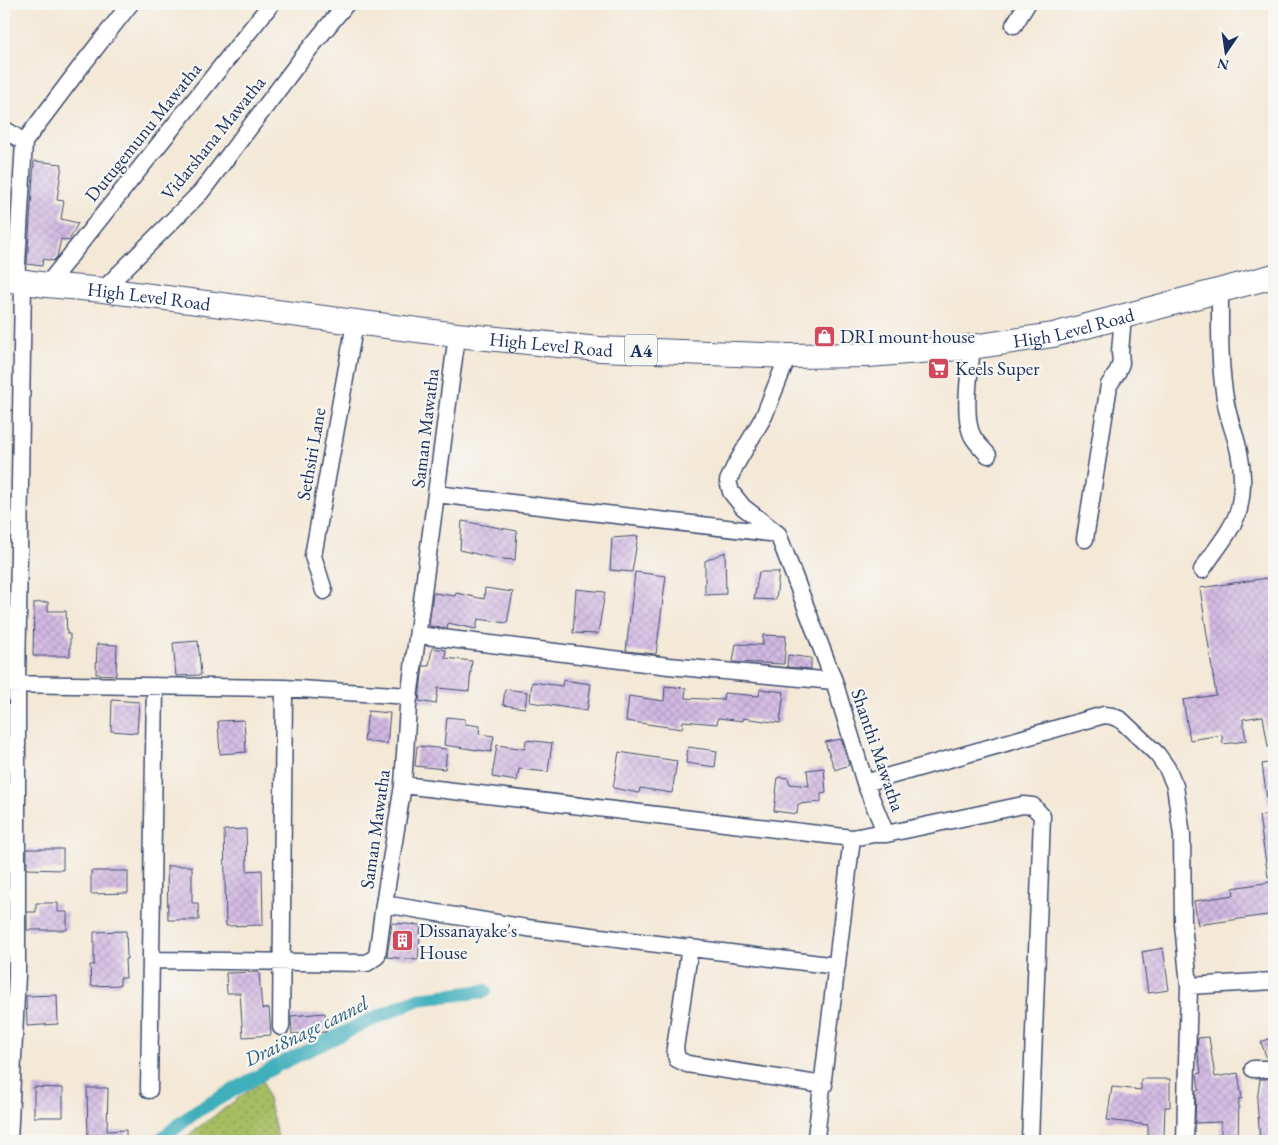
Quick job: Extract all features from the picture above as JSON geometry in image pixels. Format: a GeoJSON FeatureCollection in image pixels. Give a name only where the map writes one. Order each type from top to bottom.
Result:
{"type":"FeatureCollection","features":[{"type":"Feature","properties":{"kind":"highway","name":"High Level Road"},"geometry":{"type":"LineString","coordinates":[[14,281],[103,290],[457,335],[599,348],[788,356],[868,356],[972,348],[1053,335],[1274,276]]}},
{"type":"Feature","properties":{"kind":"street"},"geometry":{"type":"LineString","coordinates":[[9,1141],[17,975],[10,684],[14,281],[24,142],[78,69],[130,4]]}},
{"type":"Feature","properties":{"kind":"street","name":"Dutugemunu Mawatha"},"geometry":{"type":"LineString","coordinates":[[47,285],[271,4]]}},
{"type":"Feature","properties":{"kind":"street","name":"Vidarshana Mawatha"},"geometry":{"type":"LineString","coordinates":[[103,290],[201,192],[302,58],[346,4]]}},
{"type":"Feature","properties":{"kind":"street"},"geometry":{"type":"LineString","coordinates":[[1014,25],[1027,4]]}},
{"type":"Feature","properties":{"kind":"street"},"geometry":{"type":"LineString","coordinates":[[4,128],[24,142]]}},
{"type":"Feature","properties":{"kind":"street"},"geometry":{"type":"LineString","coordinates":[[1202,570],[1230,530],[1239,509],[1242,481],[1239,453],[1226,406],[1220,363],[1220,290]]}},
{"type":"Feature","properties":{"kind":"street"},"geometry":{"type":"LineString","coordinates":[[1085,539],[1108,384],[1117,373],[1121,362],[1123,316]]}},
{"type":"Feature","properties":{"kind":"street","name":"Sethsiri Lane"},"geometry":{"type":"LineString","coordinates":[[324,592],[313,556],[355,323]]}},
{"type":"Feature","properties":{"kind":"street","name":"Saman Mawatha"},"geometry":{"type":"LineString","coordinates":[[457,335],[410,696],[403,785],[384,904],[528,928],[837,966]]}},
{"type":"Feature","properties":{"kind":"street"},"geometry":{"type":"LineString","coordinates":[[972,348],[968,385],[968,416],[972,436],[988,455]]}},
{"type":"Feature","properties":{"kind":"street"},"geometry":{"type":"LineString","coordinates":[[778,534],[743,507],[732,492],[728,482],[735,466],[764,416],[788,356]]}},
{"type":"Feature","properties":{"kind":"street"},"geometry":{"type":"LineString","coordinates":[[436,494],[778,534]]}},
{"type":"Feature","properties":{"kind":"street","name":"Shanthi Mawatha"},"geometry":{"type":"LineString","coordinates":[[778,534],[834,681],[865,783],[886,834],[1023,805],[1033,806],[1042,816],[1030,1141]]}},
{"type":"Feature","properties":{"kind":"street"},"geometry":{"type":"LineString","coordinates":[[418,635],[669,666],[834,681]]}},
{"type":"Feature","properties":{"kind":"street"},"geometry":{"type":"LineString","coordinates":[[10,684],[284,688],[410,696]]}},
{"type":"Feature","properties":{"kind":"street"},"geometry":{"type":"LineString","coordinates":[[149,1090],[155,686]]}},
{"type":"Feature","properties":{"kind":"street"},"geometry":{"type":"LineString","coordinates":[[281,1027],[284,688]]}},
{"type":"Feature","properties":{"kind":"street"},"geometry":{"type":"LineString","coordinates":[[865,783],[1104,715],[1121,720],[1158,754],[1175,786],[1182,835],[1184,924],[1190,986],[1185,1141]]}},
{"type":"Feature","properties":{"kind":"street"},"geometry":{"type":"LineString","coordinates":[[403,785],[852,838],[886,834]]}},
{"type":"Feature","properties":{"kind":"street"},"geometry":{"type":"LineString","coordinates":[[816,1137],[824,1085],[852,838]]}},
{"type":"Feature","properties":{"kind":"street"},"geometry":{"type":"LineString","coordinates":[[151,960],[367,963],[377,956],[384,904]]}},
{"type":"Feature","properties":{"kind":"street"},"geometry":{"type":"LineString","coordinates":[[690,947],[675,1048],[677,1059],[687,1064],[824,1085]]}},
{"type":"Feature","properties":{"kind":"street"},"geometry":{"type":"LineString","coordinates":[[1190,986],[1274,981]]}},
{"type":"Feature","properties":{"kind":"street"},"geometry":{"type":"LineString","coordinates":[[1253,1069],[1274,1069]]}},
{"type":"Feature","properties":{"kind":"green space"},"geometry":{"type":"Polygon","coordinates":[[[263,1080],[279,1141],[180,1141],[263,1080]]]}},
{"type":"Feature","properties":{"kind":"building"},"geometry":{"type":"Polygon","coordinates":[[[34,161],[62,164],[57,200],[64,201],[61,219],[78,223],[69,241],[61,239],[57,257],[53,261],[43,259],[42,266],[27,264],[34,161]]]}},
{"type":"Feature","properties":{"kind":"building"},"geometry":{"type":"Polygon","coordinates":[[[4,227],[9,227],[7,259],[4,258],[4,227]]]}},
{"type":"Feature","properties":{"kind":"building"},"geometry":{"type":"Polygon","coordinates":[[[462,521],[517,531],[515,560],[493,558],[460,550],[462,521]]]}},
{"type":"Feature","properties":{"kind":"building"},"geometry":{"type":"Polygon","coordinates":[[[638,536],[632,572],[610,570],[612,538],[638,536]]]}},
{"type":"Feature","properties":{"kind":"building"},"geometry":{"type":"Polygon","coordinates":[[[725,552],[726,594],[705,595],[705,561],[725,552]]]}},
{"type":"Feature","properties":{"kind":"building"},"geometry":{"type":"Polygon","coordinates":[[[635,572],[666,576],[656,654],[626,651],[635,572]]]}},
{"type":"Feature","properties":{"kind":"building"},"geometry":{"type":"Polygon","coordinates":[[[759,572],[779,572],[776,600],[754,599],[759,572]]]}},
{"type":"Feature","properties":{"kind":"building"},"geometry":{"type":"Polygon","coordinates":[[[1274,577],[1274,746],[1268,747],[1263,716],[1243,719],[1246,741],[1223,744],[1222,735],[1190,740],[1183,700],[1216,695],[1200,588],[1274,577]]]}},
{"type":"Feature","properties":{"kind":"building"},"geometry":{"type":"Polygon","coordinates":[[[485,588],[513,592],[507,623],[478,619],[476,629],[448,623],[447,629],[429,626],[433,593],[455,596],[456,593],[484,599],[485,588]]]}},
{"type":"Feature","properties":{"kind":"building"},"geometry":{"type":"Polygon","coordinates":[[[576,589],[605,592],[598,634],[573,633],[576,589]]]}},
{"type":"Feature","properties":{"kind":"building"},"geometry":{"type":"Polygon","coordinates":[[[48,602],[48,611],[66,611],[67,634],[70,634],[70,656],[33,656],[34,603],[48,602]]]}},
{"type":"Feature","properties":{"kind":"building"},"geometry":{"type":"Polygon","coordinates":[[[763,635],[786,636],[784,664],[733,662],[736,644],[763,645],[763,635]]]}},
{"type":"Feature","properties":{"kind":"building"},"geometry":{"type":"Polygon","coordinates":[[[198,641],[201,675],[176,676],[173,643],[198,641]]]}},
{"type":"Feature","properties":{"kind":"building"},"geometry":{"type":"Polygon","coordinates":[[[97,644],[117,645],[116,675],[96,674],[97,644]]]}},
{"type":"Feature","properties":{"kind":"building"},"geometry":{"type":"Polygon","coordinates":[[[432,648],[446,650],[445,658],[472,661],[469,691],[438,688],[436,704],[419,701],[423,666],[429,666],[432,648]]]}},
{"type":"Feature","properties":{"kind":"building"},"geometry":{"type":"Polygon","coordinates":[[[788,655],[811,658],[811,669],[787,667],[788,655]]]}},
{"type":"Feature","properties":{"kind":"building"},"geometry":{"type":"Polygon","coordinates":[[[563,680],[591,684],[587,711],[530,702],[532,682],[562,686],[563,680]]]}},
{"type":"Feature","properties":{"kind":"building"},"geometry":{"type":"Polygon","coordinates":[[[665,686],[686,688],[685,698],[723,700],[724,693],[759,696],[760,689],[784,692],[780,723],[743,718],[743,721],[718,718],[717,724],[683,721],[682,729],[626,721],[629,696],[664,701],[665,686]]]}},
{"type":"Feature","properties":{"kind":"building"},"geometry":{"type":"Polygon","coordinates":[[[505,689],[527,692],[525,708],[503,705],[505,689]]]}},
{"type":"Feature","properties":{"kind":"building"},"geometry":{"type":"Polygon","coordinates":[[[112,700],[139,702],[137,733],[111,731],[112,700]]]}},
{"type":"Feature","properties":{"kind":"building"},"geometry":{"type":"Polygon","coordinates":[[[368,711],[390,713],[387,744],[364,741],[368,711]]]}},
{"type":"Feature","properties":{"kind":"building"},"geometry":{"type":"Polygon","coordinates":[[[447,717],[465,719],[465,724],[480,726],[479,734],[494,736],[491,752],[444,745],[447,717]]]}},
{"type":"Feature","properties":{"kind":"building"},"geometry":{"type":"Polygon","coordinates":[[[244,720],[246,752],[220,754],[218,721],[244,720]]]}},
{"type":"Feature","properties":{"kind":"building"},"geometry":{"type":"Polygon","coordinates":[[[841,739],[849,765],[835,770],[825,742],[841,739]]]}},
{"type":"Feature","properties":{"kind":"building"},"geometry":{"type":"Polygon","coordinates":[[[526,740],[552,743],[548,772],[519,769],[517,781],[492,777],[497,745],[525,749],[526,740]]]}},
{"type":"Feature","properties":{"kind":"building"},"geometry":{"type":"Polygon","coordinates":[[[417,746],[447,749],[445,769],[415,766],[417,746]]]}},
{"type":"Feature","properties":{"kind":"building"},"geometry":{"type":"Polygon","coordinates":[[[688,747],[717,751],[715,767],[686,763],[688,747]]]}},
{"type":"Feature","properties":{"kind":"building"},"geometry":{"type":"Polygon","coordinates":[[[619,752],[677,761],[672,793],[640,788],[639,793],[613,788],[619,752]]]}},
{"type":"Feature","properties":{"kind":"building"},"geometry":{"type":"Polygon","coordinates":[[[1274,762],[1274,806],[1268,806],[1262,764],[1274,762]]]}},
{"type":"Feature","properties":{"kind":"building"},"geometry":{"type":"Polygon","coordinates":[[[824,768],[826,793],[821,794],[821,802],[798,804],[797,814],[774,811],[778,777],[788,778],[790,784],[809,786],[807,770],[824,768]]]}},
{"type":"Feature","properties":{"kind":"building"},"geometry":{"type":"Polygon","coordinates":[[[1274,813],[1274,876],[1268,877],[1259,816],[1274,813]]]}},
{"type":"Feature","properties":{"kind":"building"},"geometry":{"type":"Polygon","coordinates":[[[246,829],[247,871],[262,870],[263,925],[226,926],[224,830],[246,829]]]}},
{"type":"Feature","properties":{"kind":"building"},"geometry":{"type":"Polygon","coordinates":[[[27,849],[63,849],[63,870],[27,869],[27,849]]]}},
{"type":"Feature","properties":{"kind":"building"},"geometry":{"type":"Polygon","coordinates":[[[167,866],[192,866],[192,903],[198,903],[199,920],[168,920],[167,866]]]}},
{"type":"Feature","properties":{"kind":"building"},"geometry":{"type":"Polygon","coordinates":[[[91,871],[128,871],[128,893],[91,894],[91,871]]]}},
{"type":"Feature","properties":{"kind":"building"},"geometry":{"type":"Polygon","coordinates":[[[1270,882],[1274,914],[1198,925],[1194,901],[1234,895],[1233,888],[1270,882]]]}},
{"type":"Feature","properties":{"kind":"building"},"geometry":{"type":"Polygon","coordinates":[[[36,903],[58,903],[58,912],[67,912],[67,930],[27,930],[27,912],[36,912],[36,903]]]}},
{"type":"Feature","properties":{"kind":"building","name":"Dissanayake's House"},"geometry":{"type":"Polygon","coordinates":[[[392,923],[421,925],[418,960],[387,957],[392,923]]]}},
{"type":"Feature","properties":{"kind":"building"},"geometry":{"type":"Polygon","coordinates":[[[126,931],[126,978],[120,978],[120,985],[91,986],[90,965],[94,965],[94,932],[126,931]]]}},
{"type":"Feature","properties":{"kind":"building"},"geometry":{"type":"Polygon","coordinates":[[[1163,948],[1169,990],[1148,993],[1142,952],[1163,948]]]}},
{"type":"Feature","properties":{"kind":"building"},"geometry":{"type":"Polygon","coordinates":[[[259,972],[262,1009],[269,1008],[271,1035],[243,1037],[240,993],[227,993],[226,973],[259,972]]]}},
{"type":"Feature","properties":{"kind":"building"},"geometry":{"type":"Polygon","coordinates":[[[57,995],[58,1024],[27,1026],[26,996],[57,995]]]}},
{"type":"Feature","properties":{"kind":"building"},"geometry":{"type":"Polygon","coordinates":[[[325,1013],[326,1032],[292,1034],[291,1016],[325,1013]]]}},
{"type":"Feature","properties":{"kind":"building"},"geometry":{"type":"Polygon","coordinates":[[[1209,1037],[1215,1077],[1238,1073],[1242,1099],[1239,1098],[1238,1141],[1221,1141],[1221,1122],[1195,1123],[1196,1091],[1199,1090],[1197,1074],[1201,1073],[1197,1048],[1198,1038],[1209,1037]]]}},
{"type":"Feature","properties":{"kind":"building"},"geometry":{"type":"Polygon","coordinates":[[[1274,1037],[1274,1059],[1267,1059],[1261,1042],[1274,1037]]]}},
{"type":"Feature","properties":{"kind":"building"},"geometry":{"type":"Polygon","coordinates":[[[1141,1079],[1170,1079],[1170,1107],[1165,1107],[1164,1136],[1148,1136],[1148,1125],[1107,1120],[1112,1087],[1141,1090],[1141,1079]]]}},
{"type":"Feature","properties":{"kind":"building"},"geometry":{"type":"Polygon","coordinates":[[[1260,1079],[1274,1079],[1274,1140],[1260,1141],[1257,1101],[1260,1079]]]}},
{"type":"Feature","properties":{"kind":"building"},"geometry":{"type":"Polygon","coordinates":[[[34,1087],[63,1088],[63,1117],[34,1117],[34,1087]]]}},
{"type":"Feature","properties":{"kind":"building"},"geometry":{"type":"Polygon","coordinates":[[[87,1088],[108,1088],[107,1131],[126,1130],[126,1141],[88,1141],[87,1088]]]}},
{"type":"Feature","properties":{"kind":"waterway","name":"Drai8nage cannel"},"geometry":{"type":"LineString","coordinates":[[159,1141],[195,1112],[278,1065],[362,1024],[418,999],[485,991]]}},
{"type":"Feature","properties":{"kind":"place","name":"DRI mount house"},"geometry":{"type":"Point","coordinates":[824,336]}},
{"type":"Feature","properties":{"kind":"place","name":"Keels Super"},"geometry":{"type":"Point","coordinates":[939,368]}},
{"type":"Feature","properties":{"kind":"place","name":"Dissanayake's House"},"geometry":{"type":"Point","coordinates":[403,941]}}]}
